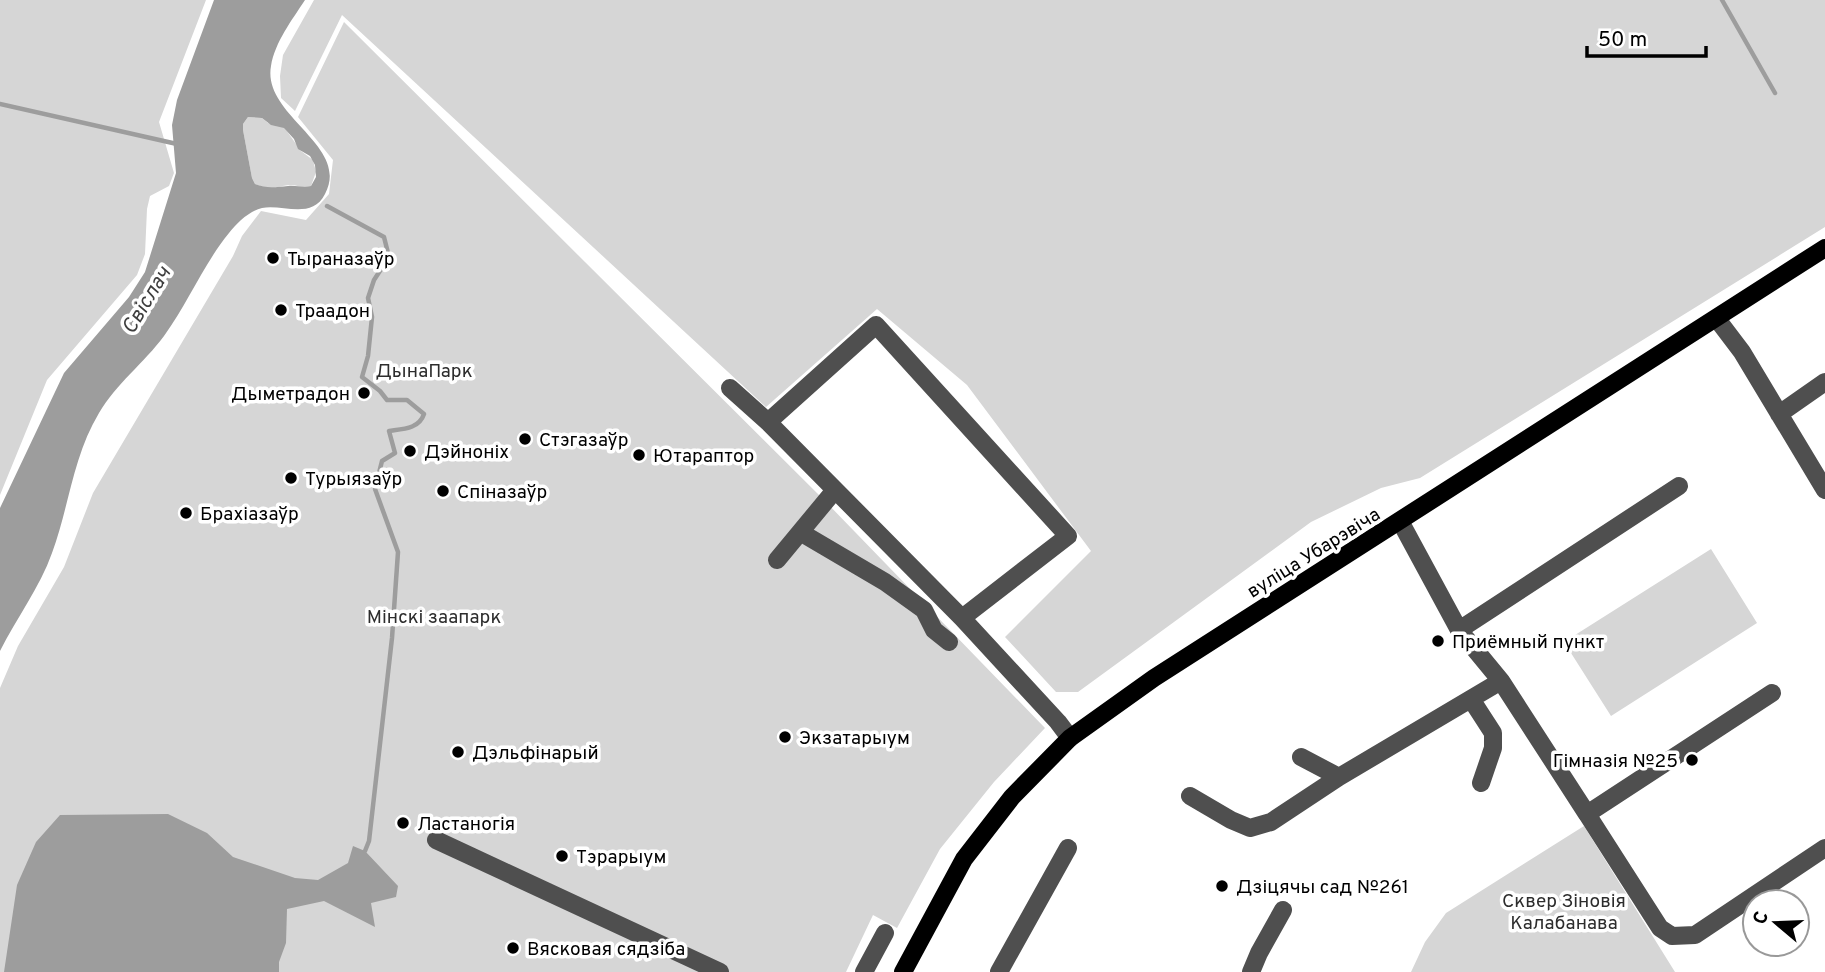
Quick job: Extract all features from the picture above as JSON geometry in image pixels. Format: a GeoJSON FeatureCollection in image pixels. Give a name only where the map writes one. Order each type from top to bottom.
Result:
{"type":"FeatureCollection","features":[{"type":"Feature","properties":{"kind":"main road","name":"вуліца Убарэвіча"},"geometry":{"type":"LineString","coordinates":[[903,972],[964,859],[1018,790],[1070,738],[1166,671],[1825,248]]}},
{"type":"Feature","properties":{"kind":"lane"},"geometry":{"type":"LineString","coordinates":[[1717,319],[1742,352],[1825,491]]}},
{"type":"Feature","properties":{"kind":"lane"},"geometry":{"type":"LineString","coordinates":[[768,422],[876,325],[1068,536],[966,623],[960,638],[949,649],[923,610],[885,582],[800,532]]}},
{"type":"Feature","properties":{"kind":"lane"},"geometry":{"type":"LineString","coordinates":[[1779,414],[1825,383]]}},
{"type":"Feature","properties":{"kind":"lane"},"geometry":{"type":"LineString","coordinates":[[730,388],[768,422],[966,623],[1059,722],[1070,738]]}},
{"type":"Feature","properties":{"kind":"lane"},"geometry":{"type":"LineString","coordinates":[[1459,630],[1679,486]]}},
{"type":"Feature","properties":{"kind":"lane"},"geometry":{"type":"LineString","coordinates":[[777,561],[835,490]]}},
{"type":"Feature","properties":{"kind":"lane"},"geometry":{"type":"LineString","coordinates":[[1400,521],[1459,630],[1500,681],[1660,928],[1672,936],[1695,935],[1825,848]]}},
{"type":"Feature","properties":{"kind":"lane"},"geometry":{"type":"LineString","coordinates":[[1190,796],[1250,828],[1271,822],[1339,777],[1500,681]]}},
{"type":"Feature","properties":{"kind":"lane"},"geometry":{"type":"LineString","coordinates":[[1587,814],[1772,693]]}},
{"type":"Feature","properties":{"kind":"lane"},"geometry":{"type":"LineString","coordinates":[[1471,699],[1493,733],[1493,748],[1481,783]]}},
{"type":"Feature","properties":{"kind":"lane"},"geometry":{"type":"LineString","coordinates":[[1301,757],[1339,777]]}},
{"type":"Feature","properties":{"kind":"lane"},"geometry":{"type":"LineString","coordinates":[[436,840],[711,970]]}},
{"type":"Feature","properties":{"kind":"lane"},"geometry":{"type":"LineString","coordinates":[[999,972],[1068,848]]}},
{"type":"Feature","properties":{"kind":"lane"},"geometry":{"type":"LineString","coordinates":[[1251,972],[1258,953],[1283,910]]}},
{"type":"Feature","properties":{"kind":"lane"},"geometry":{"type":"LineString","coordinates":[[864,972],[885,933]]}},
{"type":"Feature","properties":{"kind":"green space"},"geometry":{"type":"Polygon","coordinates":[[[0,0],[206,0],[159,122],[174,173],[169,186],[150,196],[145,254],[137,275],[47,380],[0,495],[0,0]]]}},
{"type":"Feature","properties":{"kind":"green space"},"geometry":{"type":"Polygon","coordinates":[[[314,0],[1825,0],[1825,227],[1420,478],[1381,488],[1311,522],[1078,692],[1056,692],[1005,637],[1091,551],[967,385],[877,309],[766,407],[342,15],[295,111],[281,98],[283,55],[314,0]]]}},
{"type":"Feature","properties":{"kind":"green space","name":"Мінскі заапарк"},"geometry":{"type":"Polygon","coordinates":[[[344,22],[825,501],[1045,728],[994,782],[940,849],[897,928],[873,915],[846,972],[0,972],[0,688],[18,646],[64,567],[93,493],[233,256],[242,236],[261,211],[306,220],[329,194],[333,160],[298,117],[344,22]]]}},
{"type":"Feature","properties":{"kind":"green space"},"geometry":{"type":"Polygon","coordinates":[[[248,117],[262,118],[268,123],[284,127],[301,151],[313,160],[316,172],[311,186],[271,188],[255,184],[243,130],[243,124],[248,117]]]}},
{"type":"Feature","properties":{"kind":"green space"},"geometry":{"type":"Polygon","coordinates":[[[1711,549],[1757,623],[1611,716],[1564,642],[1711,549]]]}},
{"type":"Feature","properties":{"kind":"green space","name":"Сквер Зіновія Калабанава"},"geometry":{"type":"Polygon","coordinates":[[[1584,826],[1675,972],[1411,972],[1425,942],[1446,913],[1584,826]]]}},
{"type":"Feature","properties":{"kind":"water","name":"Свіслач"},"geometry":{"type":"Polygon","coordinates":[[[214,0],[305,0],[276,48],[271,66],[272,84],[279,100],[317,145],[326,160],[330,176],[325,194],[313,207],[262,208],[240,221],[211,258],[164,336],[106,402],[83,447],[47,566],[0,651],[0,508],[64,373],[129,297],[145,272],[176,173],[172,125],[177,100],[214,0]],[[248,117],[243,124],[255,184],[264,187],[311,186],[316,177],[315,165],[310,156],[298,149],[294,139],[284,128],[271,125],[262,118],[248,117]]]}},
{"type":"Feature","properties":{"kind":"water"},"geometry":{"type":"Polygon","coordinates":[[[168,814],[207,833],[233,857],[295,878],[318,880],[348,863],[353,846],[365,851],[398,886],[396,897],[371,903],[375,927],[324,901],[287,909],[286,943],[279,962],[279,972],[4,972],[17,885],[36,842],[60,815],[168,814]]]}},
{"type":"Feature","properties":{"kind":"waterway"},"geometry":{"type":"LineString","coordinates":[[1722,0],[1775,93]]}},
{"type":"Feature","properties":{"kind":"waterway"},"geometry":{"type":"LineString","coordinates":[[0,104],[177,144]]}},
{"type":"Feature","properties":{"kind":"waterway"},"geometry":{"type":"LineString","coordinates":[[327,206],[384,237],[389,257],[374,280],[368,298],[372,317],[368,356],[362,377],[387,400],[407,400],[424,414],[414,425],[389,431],[395,453],[382,461],[375,489],[398,552],[392,638],[369,841],[365,851]]}},
{"type":"Feature","properties":{"kind":"place","name":"Тыраназаўр"},"geometry":{"type":"Point","coordinates":[273,258]}},
{"type":"Feature","properties":{"kind":"place","name":"Траадон"},"geometry":{"type":"Point","coordinates":[281,310]}},
{"type":"Feature","properties":{"kind":"place","name":"Дыметрадон"},"geometry":{"type":"Point","coordinates":[364,393]}},
{"type":"Feature","properties":{"kind":"place","name":"Стэгазаўр"},"geometry":{"type":"Point","coordinates":[525,439]}},
{"type":"Feature","properties":{"kind":"place","name":"Дэйноніх"},"geometry":{"type":"Point","coordinates":[410,451]}},
{"type":"Feature","properties":{"kind":"place","name":"Ютараптор"},"geometry":{"type":"Point","coordinates":[639,455]}},
{"type":"Feature","properties":{"kind":"place","name":"Турыязаўр"},"geometry":{"type":"Point","coordinates":[291,478]}},
{"type":"Feature","properties":{"kind":"place","name":"Спіназаўр"},"geometry":{"type":"Point","coordinates":[443,491]}},
{"type":"Feature","properties":{"kind":"place","name":"Брахіазаўр"},"geometry":{"type":"Point","coordinates":[186,513]}},
{"type":"Feature","properties":{"kind":"place","name":"Приёмный пункт"},"geometry":{"type":"Point","coordinates":[1438,641]}},
{"type":"Feature","properties":{"kind":"place","name":"Экзатарыум"},"geometry":{"type":"Point","coordinates":[785,737]}},
{"type":"Feature","properties":{"kind":"place","name":"Дэльфінарый"},"geometry":{"type":"Point","coordinates":[458,752]}},
{"type":"Feature","properties":{"kind":"place","name":"Гімназія №25"},"geometry":{"type":"Point","coordinates":[1692,760]}},
{"type":"Feature","properties":{"kind":"place","name":"Ластаногія"},"geometry":{"type":"Point","coordinates":[403,823]}},
{"type":"Feature","properties":{"kind":"place","name":"Тэрарыум"},"geometry":{"type":"Point","coordinates":[562,856]}},
{"type":"Feature","properties":{"kind":"place","name":"Дзіцячы сад №261"},"geometry":{"type":"Point","coordinates":[1222,886]}},
{"type":"Feature","properties":{"kind":"place","name":"Вясковая сядзіба"},"geometry":{"type":"Point","coordinates":[513,948]}},
{"type":"Feature","properties":{"kind":"park label","name":"ДынаПарк"},"geometry":{"type":"Point","coordinates":[424,370]}}]}
